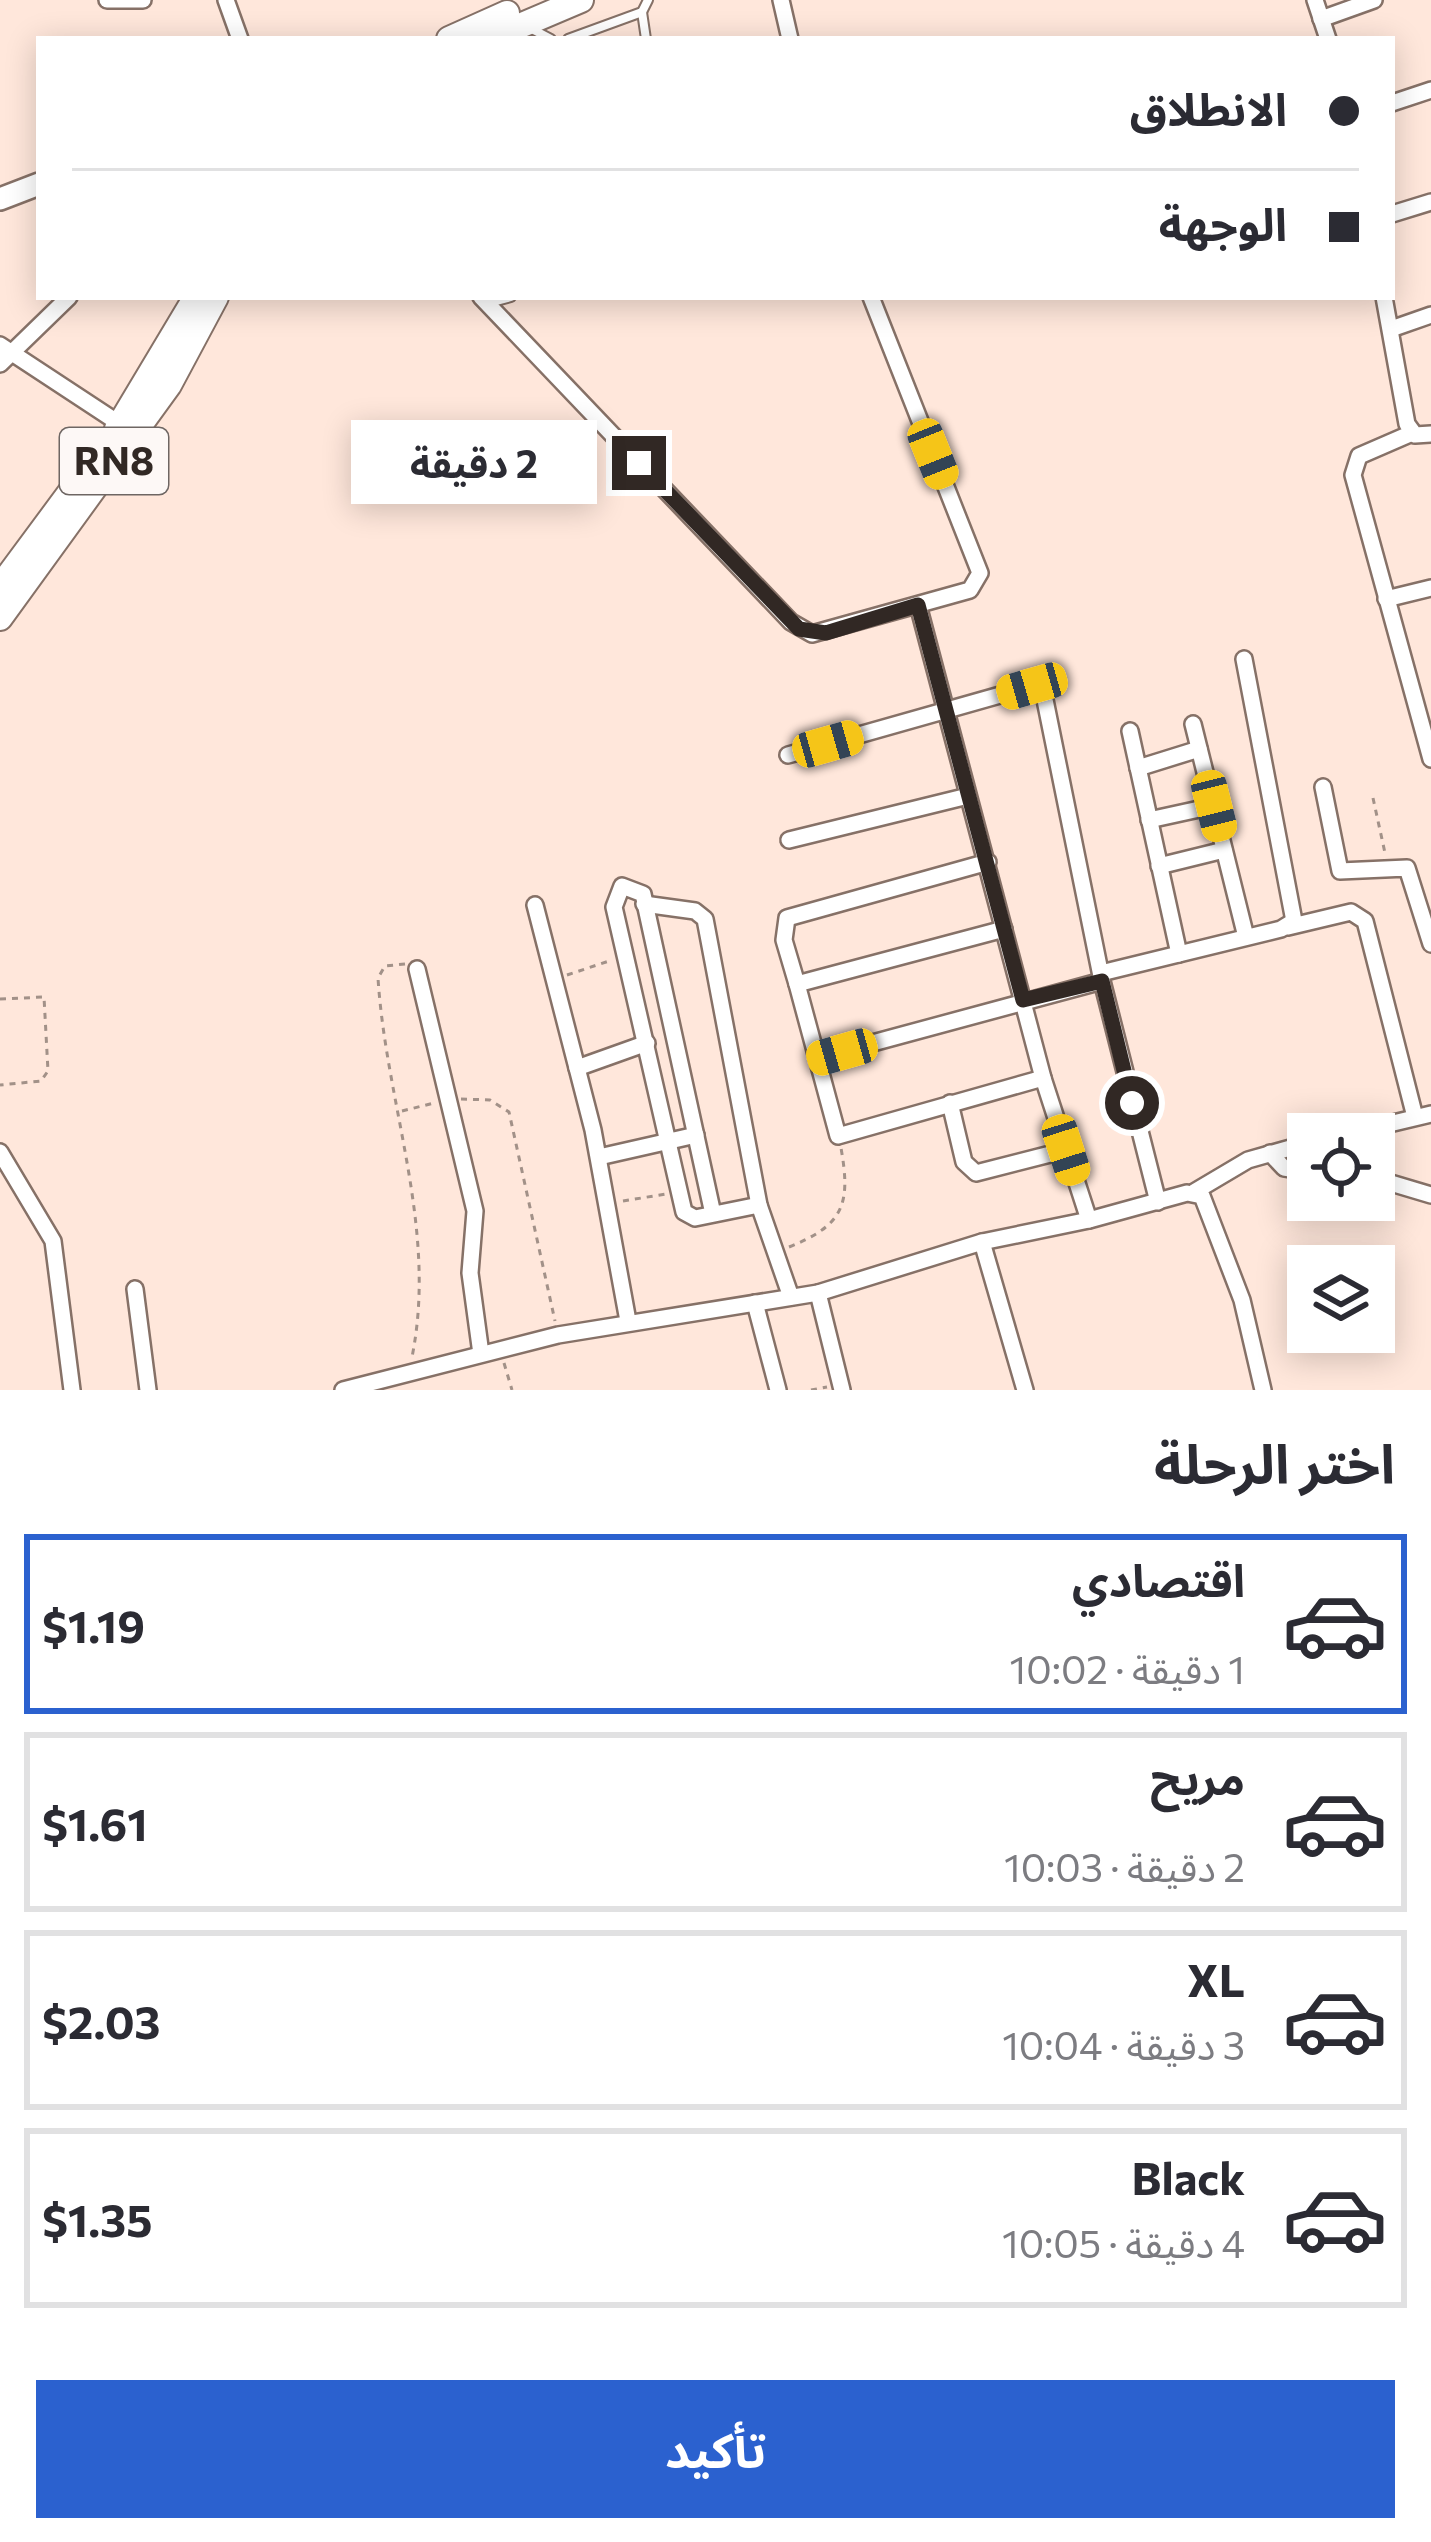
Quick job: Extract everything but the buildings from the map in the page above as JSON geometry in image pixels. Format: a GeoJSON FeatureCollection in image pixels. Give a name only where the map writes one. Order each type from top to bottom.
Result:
{"type":"FeatureCollection","features":[{"type":"Feature","properties":{"kind":"main road"},"geometry":{"type":"LineString","coordinates":[[456,36],[536,0]]}},
{"type":"Feature","properties":{"kind":"main road"},"geometry":{"type":"LineString","coordinates":[[495,36],[581,0]]}},
{"type":"Feature","properties":{"kind":"main road"},"geometry":{"type":"LineString","coordinates":[[0,199],[36,186]]}},
{"type":"Feature","properties":{"kind":"main road"},"geometry":{"type":"LineString","coordinates":[[181,329],[186,300]]}},
{"type":"Feature","properties":{"kind":"main road","name":"RN8"},"geometry":{"type":"LineString","coordinates":[[0,587],[121,424],[195,300]]}},
{"type":"Feature","properties":{"kind":"main road","name":"RN8"},"geometry":{"type":"LineString","coordinates":[[0,619],[169,385],[214,300]]}},
{"type":"Feature","properties":{"kind":"street"},"geometry":{"type":"LineString","coordinates":[[107,0],[142,0]]}},
{"type":"Feature","properties":{"kind":"street"},"geometry":{"type":"LineString","coordinates":[[226,0],[239,36]]}},
{"type":"Feature","properties":{"kind":"street"},"geometry":{"type":"LineString","coordinates":[[782,0],[789,36]]}},
{"type":"Feature","properties":{"kind":"street"},"geometry":{"type":"LineString","coordinates":[[1315,0],[1327,36]]}},
{"type":"Feature","properties":{"kind":"street"},"geometry":{"type":"LineString","coordinates":[[1321,19],[1375,0]]}},
{"type":"Feature","properties":{"kind":"street"},"geometry":{"type":"LineString","coordinates":[[1395,102],[1431,90]]}},
{"type":"Feature","properties":{"kind":"street"},"geometry":{"type":"LineString","coordinates":[[1395,213],[1431,202]]}},
{"type":"Feature","properties":{"kind":"street"},"geometry":{"type":"LineString","coordinates":[[0,364],[5,346],[66,300]]}},
{"type":"Feature","properties":{"kind":"street"},"geometry":{"type":"LineString","coordinates":[[484,300],[799,629],[826,633],[970,590],[980,573],[872,300]]}},
{"type":"Feature","properties":{"kind":"street"},"geometry":{"type":"LineString","coordinates":[[1385,300],[1412,433]]}},
{"type":"Feature","properties":{"kind":"street"},"geometry":{"type":"LineString","coordinates":[[1391,329],[1431,315]]}},
{"type":"Feature","properties":{"kind":"street"},"geometry":{"type":"LineString","coordinates":[[5,346],[121,424]]}},
{"type":"Feature","properties":{"kind":"street"},"geometry":{"type":"LineString","coordinates":[[1431,434],[1412,433],[1360,456],[1354,469],[1431,759]]}},
{"type":"Feature","properties":{"kind":"street"},"geometry":{"type":"LineString","coordinates":[[1386,599],[1431,588]]}},
{"type":"Feature","properties":{"kind":"street"},"geometry":{"type":"LineString","coordinates":[[918,605],[1043,1078],[1089,1220]]}},
{"type":"Feature","properties":{"kind":"street"},"geometry":{"type":"LineString","coordinates":[[1244,659],[1295,913],[1293,923],[1281,928]]}},
{"type":"Feature","properties":{"kind":"street"},"geometry":{"type":"LineString","coordinates":[[788,755],[1032,686],[1043,690],[1101,977],[1158,1202]]}},
{"type":"Feature","properties":{"kind":"street"},"geometry":{"type":"LineString","coordinates":[[1193,724],[1246,937]]}},
{"type":"Feature","properties":{"kind":"street"},"geometry":{"type":"LineString","coordinates":[[1130,731],[1179,954]]}},
{"type":"Feature","properties":{"kind":"street"},"geometry":{"type":"LineString","coordinates":[[1138,768],[1199,749]]}},
{"type":"Feature","properties":{"kind":"street"},"geometry":{"type":"LineString","coordinates":[[1323,787],[1340,871],[1409,869],[1431,944]]}},
{"type":"Feature","properties":{"kind":"street"},"geometry":{"type":"LineString","coordinates":[[789,841],[968,796]]}},
{"type":"Feature","properties":{"kind":"street"},"geometry":{"type":"LineString","coordinates":[[1149,820],[1214,806]]}},
{"type":"Feature","properties":{"kind":"street"},"geometry":{"type":"LineString","coordinates":[[1159,866],[1224,850]]}},
{"type":"Feature","properties":{"kind":"street"},"geometry":{"type":"LineString","coordinates":[[988,862],[787,918],[784,940],[838,1136],[1043,1078]]}},
{"type":"Feature","properties":{"kind":"street"},"geometry":{"type":"LineString","coordinates":[[713,1214],[644,904],[638,889],[617,888],[614,907],[686,1216],[713,1214],[759,1205]]}},
{"type":"Feature","properties":{"kind":"street"},"geometry":{"type":"LineString","coordinates":[[644,904],[695,911],[705,919],[759,1205],[791,1297]]}},
{"type":"Feature","properties":{"kind":"street"},"geometry":{"type":"LineString","coordinates":[[535,905],[599,1157],[628,1321]]}},
{"type":"Feature","properties":{"kind":"street"},"geometry":{"type":"LineString","coordinates":[[817,1058],[1179,954],[1351,912],[1364,921],[1423,1116]]}},
{"type":"Feature","properties":{"kind":"street"},"geometry":{"type":"LineString","coordinates":[[797,984],[1004,929]]}},
{"type":"Feature","properties":{"kind":"street"},"geometry":{"type":"LineString","coordinates":[[417,969],[477,1230],[470,1273],[481,1354]]}},
{"type":"Feature","properties":{"kind":"street"},"geometry":{"type":"LineString","coordinates":[[577,1068],[646,1043]]}},
{"type":"Feature","properties":{"kind":"street"},"geometry":{"type":"LineString","coordinates":[[950,1103],[964,1162],[976,1173],[1066,1150]]}},
{"type":"Feature","properties":{"kind":"street"},"geometry":{"type":"LineString","coordinates":[[599,1157],[696,1135]]}},
{"type":"Feature","properties":{"kind":"street"},"geometry":{"type":"LineString","coordinates":[[344,1390],[558,1335],[818,1293],[982,1242],[1193,1192],[1287,1149]]}},
{"type":"Feature","properties":{"kind":"street"},"geometry":{"type":"LineString","coordinates":[[0,1152],[53,1241],[72,1390]]}},
{"type":"Feature","properties":{"kind":"street"},"geometry":{"type":"LineString","coordinates":[[1270,1153],[1287,1168]]}},
{"type":"Feature","properties":{"kind":"street"},"geometry":{"type":"LineString","coordinates":[[1395,1184],[1431,1195]]}},
{"type":"Feature","properties":{"kind":"street"},"geometry":{"type":"LineString","coordinates":[[1193,1192],[1202,1196],[1216,1224],[1263,1390]]}},
{"type":"Feature","properties":{"kind":"street"},"geometry":{"type":"LineString","coordinates":[[982,1242],[1025,1390]]}},
{"type":"Feature","properties":{"kind":"street"},"geometry":{"type":"LineString","coordinates":[[135,1289],[148,1390]]}},
{"type":"Feature","properties":{"kind":"street"},"geometry":{"type":"LineString","coordinates":[[818,1293],[842,1390]]}},
{"type":"Feature","properties":{"kind":"street"},"geometry":{"type":"LineString","coordinates":[[754,1303],[778,1390]]}},
{"type":"Feature","properties":{"kind":"lane"},"geometry":{"type":"LineString","coordinates":[[646,36],[642,12],[648,0]]}},
{"type":"Feature","properties":{"kind":"lane"},"geometry":{"type":"LineString","coordinates":[[576,36],[642,12]]}},
{"type":"Feature","properties":{"kind":"lane"},"geometry":{"type":"LineString","coordinates":[[522,23],[546,36]]}},
{"type":"Feature","properties":{"kind":"path"},"geometry":{"type":"LineString","coordinates":[[1373,798],[1388,867]]}},
{"type":"Feature","properties":{"kind":"path"},"geometry":{"type":"LineString","coordinates":[[554,979],[626,956]]}},
{"type":"Feature","properties":{"kind":"path"},"geometry":{"type":"LineString","coordinates":[[409,1373],[419,1262],[378,978],[385,966],[397,962],[417,969]]}},
{"type":"Feature","properties":{"kind":"path"},"geometry":{"type":"LineString","coordinates":[[0,999],[44,997],[49,1059],[41,1081],[0,1085]]}},
{"type":"Feature","properties":{"kind":"path"},"geometry":{"type":"LineString","coordinates":[[399,1112],[450,1099],[490,1100],[509,1112],[558,1335]]}},
{"type":"Feature","properties":{"kind":"path"},"geometry":{"type":"LineString","coordinates":[[777,1252],[818,1235],[836,1220],[846,1180],[838,1136]]}},
{"type":"Feature","properties":{"kind":"path"},"geometry":{"type":"LineString","coordinates":[[609,1204],[679,1191]]}},
{"type":"Feature","properties":{"kind":"path"},"geometry":{"type":"LineString","coordinates":[[500,1350],[512,1390]]}},
{"type":"Feature","properties":{"kind":"route"},"geometry":{"type":"LineString","coordinates":[[639,463],[799,629],[826,633],[918,605],[1023,1000],[1102,981],[1132,1103]]}}]}
